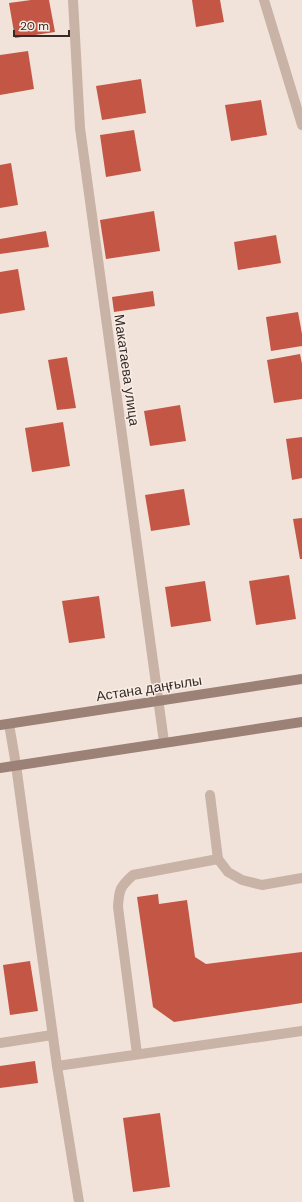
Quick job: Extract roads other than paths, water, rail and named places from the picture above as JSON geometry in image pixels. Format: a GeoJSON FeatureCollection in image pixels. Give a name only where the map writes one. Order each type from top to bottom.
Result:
{"type":"FeatureCollection","features":[{"type":"Feature","properties":{"kind":"street","name":"Макатаева улица"},"geometry":{"type":"LineString","coordinates":[[73,0],[80,128],[164,742]]}},
{"type":"Feature","properties":{"kind":"street"},"geometry":{"type":"LineString","coordinates":[[264,0],[302,125]]}},
{"type":"Feature","properties":{"kind":"street","name":"Астана даңғылы"},"geometry":{"type":"LineString","coordinates":[[5,724],[302,679]]}},
{"type":"Feature","properties":{"kind":"street"},"geometry":{"type":"LineString","coordinates":[[0,768],[302,722]]}},
{"type":"Feature","properties":{"kind":"street"},"geometry":{"type":"LineString","coordinates":[[5,724],[16,765],[52,1035],[78,1202]]}},
{"type":"Feature","properties":{"kind":"street"},"geometry":{"type":"LineString","coordinates":[[210,795],[218,860],[228,872],[242,880],[262,885],[302,878]]}},
{"type":"Feature","properties":{"kind":"street"},"geometry":{"type":"LineString","coordinates":[[137,1054],[118,906],[119,893],[122,884],[133,875],[218,860]]}},
{"type":"Feature","properties":{"kind":"street"},"geometry":{"type":"LineString","coordinates":[[57,1066],[302,1031]]}},
{"type":"Feature","properties":{"kind":"street"},"geometry":{"type":"LineString","coordinates":[[0,1042],[52,1035]]}}]}
